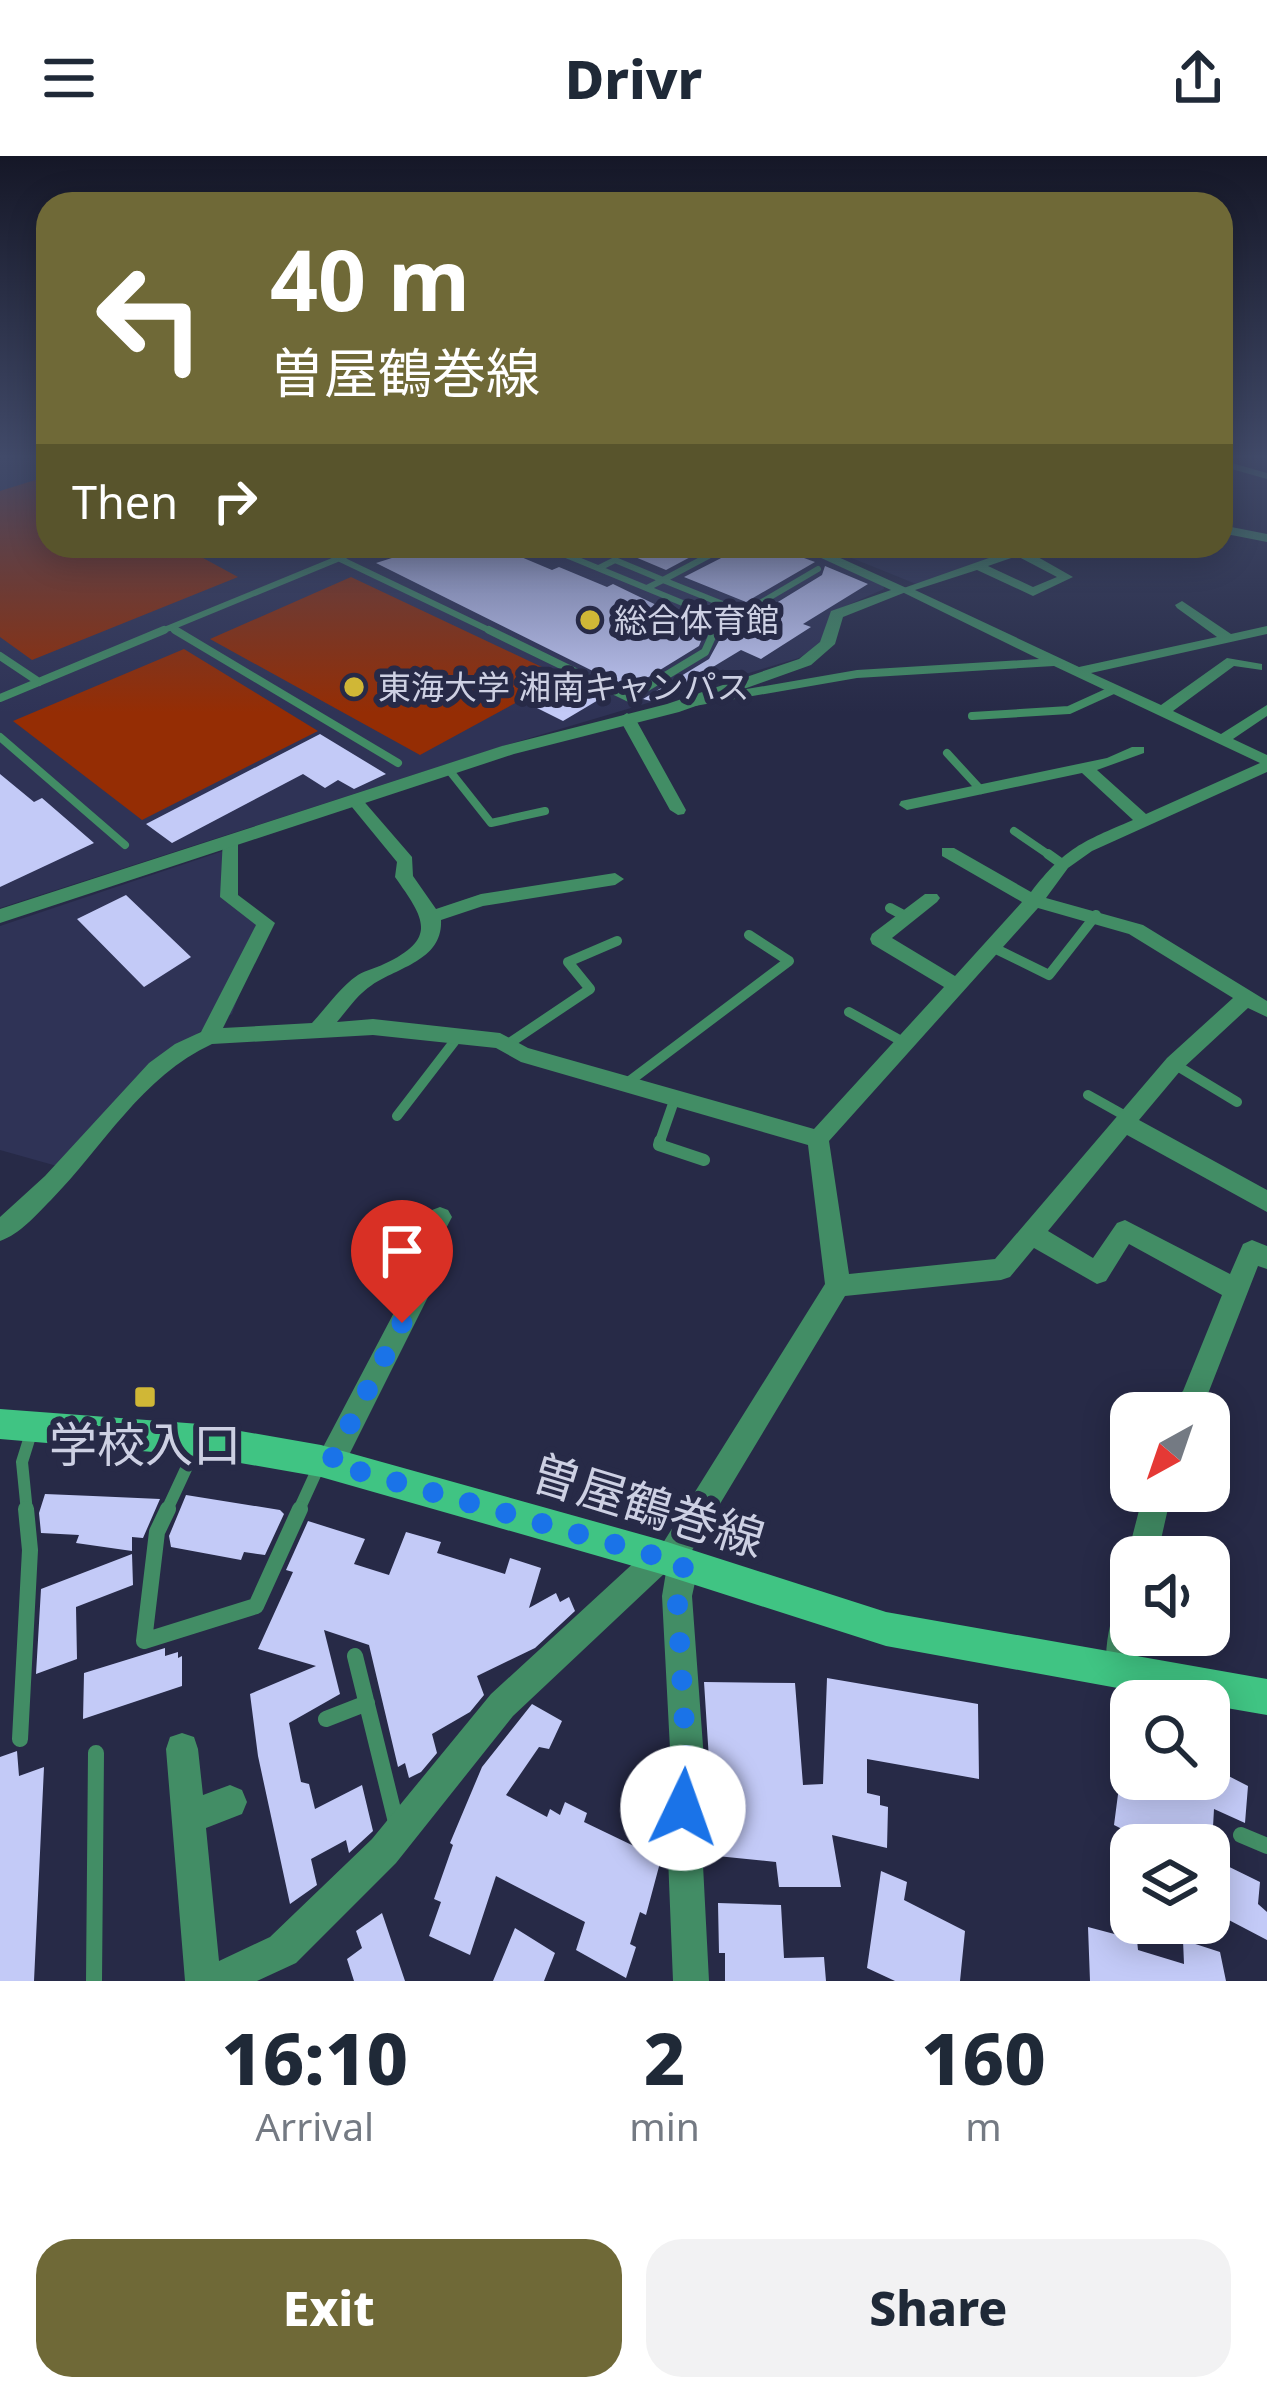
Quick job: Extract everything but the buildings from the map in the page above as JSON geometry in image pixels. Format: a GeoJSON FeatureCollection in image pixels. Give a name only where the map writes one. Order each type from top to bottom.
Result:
{"type":"FeatureCollection","features":[{"type":"Feature","properties":{"kind":"main road","name":"曽屋鶴巻線"},"geometry":{"type":"LineString","coordinates":[[17,1425],[200,1440],[326,1462],[672,1560],[886,1629],[1267,1697]]}},
{"type":"Feature","properties":{"kind":"street"},"geometry":{"type":"LineString","coordinates":[[830,558],[1267,764]]}},
{"type":"Feature","properties":{"kind":"street"},"geometry":{"type":"LineString","coordinates":[[689,703],[713,690],[816,657],[827,644],[836,614],[1001,558]]}},
{"type":"Feature","properties":{"kind":"street"},"geometry":{"type":"LineString","coordinates":[[979,566],[1033,592],[1067,577],[1030,558]]}},
{"type":"Feature","properties":{"kind":"street"},"geometry":{"type":"LineString","coordinates":[[1183,605],[1226,637]]}},
{"type":"Feature","properties":{"kind":"street"},"geometry":{"type":"LineString","coordinates":[[1076,672],[1267,629]]}},
{"type":"Feature","properties":{"kind":"street"},"geometry":{"type":"LineString","coordinates":[[0,916],[449,770],[689,703],[857,674],[1054,662]]}},
{"type":"Feature","properties":{"kind":"street"},"geometry":{"type":"LineString","coordinates":[[1160,712],[1232,662],[1257,667]]}},
{"type":"Feature","properties":{"kind":"street"},"geometry":{"type":"LineString","coordinates":[[1221,741],[1267,709]]}},
{"type":"Feature","properties":{"kind":"street"},"geometry":{"type":"LineString","coordinates":[[627,718],[678,810]]}},
{"type":"Feature","properties":{"kind":"street"},"geometry":{"type":"LineString","coordinates":[[907,805],[1086,768],[1138,750]]}},
{"type":"Feature","properties":{"kind":"street"},"geometry":{"type":"LineString","coordinates":[[1026,758],[1046,776]]}},
{"type":"Feature","properties":{"kind":"street"},"geometry":{"type":"LineString","coordinates":[[218,1981],[283,1950],[398,1834],[502,1705],[672,1560],[838,1286],[818,1139],[1034,901],[1062,864],[1087,847],[1267,764]]}},
{"type":"Feature","properties":{"kind":"street"},"geometry":{"type":"LineString","coordinates":[[1086,768],[1144,820]]}},
{"type":"Feature","properties":{"kind":"street"},"geometry":{"type":"LineString","coordinates":[[318,1030],[365,980],[397,966],[428,944],[435,930],[434,916],[404,878],[406,861],[355,801]]}},
{"type":"Feature","properties":{"kind":"street"},"geometry":{"type":"LineString","coordinates":[[209,1037],[266,923],[229,897],[229,842]]}},
{"type":"Feature","properties":{"kind":"street"},"geometry":{"type":"LineString","coordinates":[[838,1286],[1001,1269],[1174,1064],[1257,1004],[1159,942],[1096,915],[1034,901],[948,852]]}},
{"type":"Feature","properties":{"kind":"street"},"geometry":{"type":"LineString","coordinates":[[434,916],[481,900],[615,879]]}},
{"type":"Feature","properties":{"kind":"street"},"geometry":{"type":"LineString","coordinates":[[931,898],[899,912],[879,939],[957,986]]}},
{"type":"Feature","properties":{"kind":"street"},"geometry":{"type":"LineString","coordinates":[[0,1231],[30,1211],[56,1184],[164,1059],[188,1043],[209,1037],[374,1027],[508,1044],[521,1054],[818,1139]]}},
{"type":"Feature","properties":{"kind":"street"},"geometry":{"type":"LineString","coordinates":[[1129,1122],[1267,1202]]}},
{"type":"Feature","properties":{"kind":"street"},"geometry":{"type":"LineString","coordinates":[[326,1462],[440,1249],[430,1235],[440,1217]]}},
{"type":"Feature","properties":{"kind":"street"},"geometry":{"type":"LineString","coordinates":[[1032,1234],[1097,1273],[1125,1230],[1238,1291]]}},
{"type":"Feature","properties":{"kind":"street"},"geometry":{"type":"LineString","coordinates":[[1196,1392],[1252,1251],[1267,1258]]}},
{"type":"Feature","properties":{"kind":"street"},"geometry":{"type":"LineString","coordinates":[[672,1560],[688,1786],[683,1808],[691,1981]]}},
{"type":"Feature","properties":{"kind":"street"},"geometry":{"type":"LineString","coordinates":[[1122,1656],[1122,1672]]}},
{"type":"Feature","properties":{"kind":"street"},"geometry":{"type":"LineString","coordinates":[[182,1749],[203,1981]]}},
{"type":"Feature","properties":{"kind":"street"},"geometry":{"type":"LineString","coordinates":[[188,1818],[230,1802]]}},
{"type":"Feature","properties":{"kind":"lane"},"geometry":{"type":"LineString","coordinates":[[0,698],[339,558],[629,698],[705,652],[715,630],[729,622],[578,558]]}},
{"type":"Feature","properties":{"kind":"lane"},"geometry":{"type":"LineString","coordinates":[[647,588],[704,558]]}},
{"type":"Feature","properties":{"kind":"lane"},"geometry":{"type":"LineString","coordinates":[[599,568],[615,560],[743,613],[818,569]]}},
{"type":"Feature","properties":{"kind":"lane"},"geometry":{"type":"LineString","coordinates":[[719,618],[735,609]]}},
{"type":"Feature","properties":{"kind":"lane"},"geometry":{"type":"LineString","coordinates":[[172,628],[398,763]]}},
{"type":"Feature","properties":{"kind":"lane"},"geometry":{"type":"LineString","coordinates":[[0,656],[39,682]]}},
{"type":"Feature","properties":{"kind":"lane"},"geometry":{"type":"LineString","coordinates":[[972,716],[1069,710],[1113,690]]}},
{"type":"Feature","properties":{"kind":"lane"},"geometry":{"type":"LineString","coordinates":[[0,737],[125,844]]}},
{"type":"Feature","properties":{"kind":"lane"},"geometry":{"type":"LineString","coordinates":[[947,753],[981,790]]}},
{"type":"Feature","properties":{"kind":"lane"},"geometry":{"type":"LineString","coordinates":[[449,770],[490,823],[545,811]]}},
{"type":"Feature","properties":{"kind":"lane"},"geometry":{"type":"LineString","coordinates":[[1014,831],[1062,864]]}},
{"type":"Feature","properties":{"kind":"lane"},"geometry":{"type":"LineString","coordinates":[[992,946],[1049,975],[1096,915]]}},
{"type":"Feature","properties":{"kind":"lane"},"geometry":{"type":"LineString","coordinates":[[627,1083],[789,961],[749,935]]}},
{"type":"Feature","properties":{"kind":"lane"},"geometry":{"type":"LineString","coordinates":[[508,1044],[590,988],[568,962],[617,940]]}},
{"type":"Feature","properties":{"kind":"lane"},"geometry":{"type":"LineString","coordinates":[[849,1012],[905,1043]]}},
{"type":"Feature","properties":{"kind":"lane"},"geometry":{"type":"LineString","coordinates":[[397,1115],[457,1038]]}},
{"type":"Feature","properties":{"kind":"lane"},"geometry":{"type":"LineString","coordinates":[[1174,1064],[1237,1102]]}},
{"type":"Feature","properties":{"kind":"lane"},"geometry":{"type":"LineString","coordinates":[[1088,1095],[1129,1122]]}},
{"type":"Feature","properties":{"kind":"lane"},"geometry":{"type":"LineString","coordinates":[[675,1098],[659,1145],[704,1160]]}},
{"type":"Feature","properties":{"kind":"lane"},"geometry":{"type":"LineString","coordinates":[[17,1425],[30,1550],[20,1739]]}},
{"type":"Feature","properties":{"kind":"lane"},"geometry":{"type":"LineString","coordinates":[[200,1440],[157,1532],[144,1641],[256,1606],[326,1462]]}},
{"type":"Feature","properties":{"kind":"lane"},"geometry":{"type":"LineString","coordinates":[[355,1656],[398,1834]]}},
{"type":"Feature","properties":{"kind":"lane"},"geometry":{"type":"LineString","coordinates":[[326,1719],[367,1702]]}},
{"type":"Feature","properties":{"kind":"lane"},"geometry":{"type":"LineString","coordinates":[[94,1981],[95,1753]]}},
{"type":"Feature","properties":{"kind":"lane"},"geometry":{"type":"LineString","coordinates":[[1240,1835],[1267,1846]]}},
{"type":"Feature","properties":{"kind":"shaded area","name":"東海大学 湘南キャンパス"},"geometry":{"type":"Polygon","coordinates":[[[0,542],[36,542],[36,558],[821,558],[883,584],[884,589],[832,612],[820,644],[799,658],[503,746],[0,908],[0,542]]]}},
{"type":"Feature","properties":{"kind":"shaded area"},"geometry":{"type":"Polygon","coordinates":[[[0,542],[36,542],[36,558],[203,558],[238,577],[32,660],[0,637],[0,542]]]}},
{"type":"Feature","properties":{"kind":"shaded area"},"geometry":{"type":"Polygon","coordinates":[[[852,558],[991,558],[916,584],[852,558]]]}},
{"type":"Feature","properties":{"kind":"shaded area"},"geometry":{"type":"Polygon","coordinates":[[[351,577],[563,677],[420,755],[210,639],[351,577]]]}},
{"type":"Feature","properties":{"kind":"shaded area"},"geometry":{"type":"Polygon","coordinates":[[[184,649],[318,731],[142,820],[13,721],[184,649]]]}},
{"type":"Feature","properties":{"kind":"shaded area"},"geometry":{"type":"Polygon","coordinates":[[[226,850],[223,887],[266,919],[232,1014],[198,1033],[64,1168],[0,1150],[0,926],[226,850]]]}},
{"type":"Feature","properties":{"kind":"place","name":"総合体育館"},"geometry":{"type":"Point","coordinates":[590,620]}},
{"type":"Feature","properties":{"kind":"place","name":"東海大学 湘南キャンパス"},"geometry":{"type":"Point","coordinates":[354,687]}},
{"type":"Feature","properties":{"kind":"place","name":"学校入口"},"geometry":{"type":"Point","coordinates":[145,1397]}},
{"type":"Feature","properties":{"kind":"route"},"geometry":{"type":"LineString","coordinates":[[402,1323],[330,1463],[684,1564],[677,1596],[688,1786],[683,1808]]}}]}
